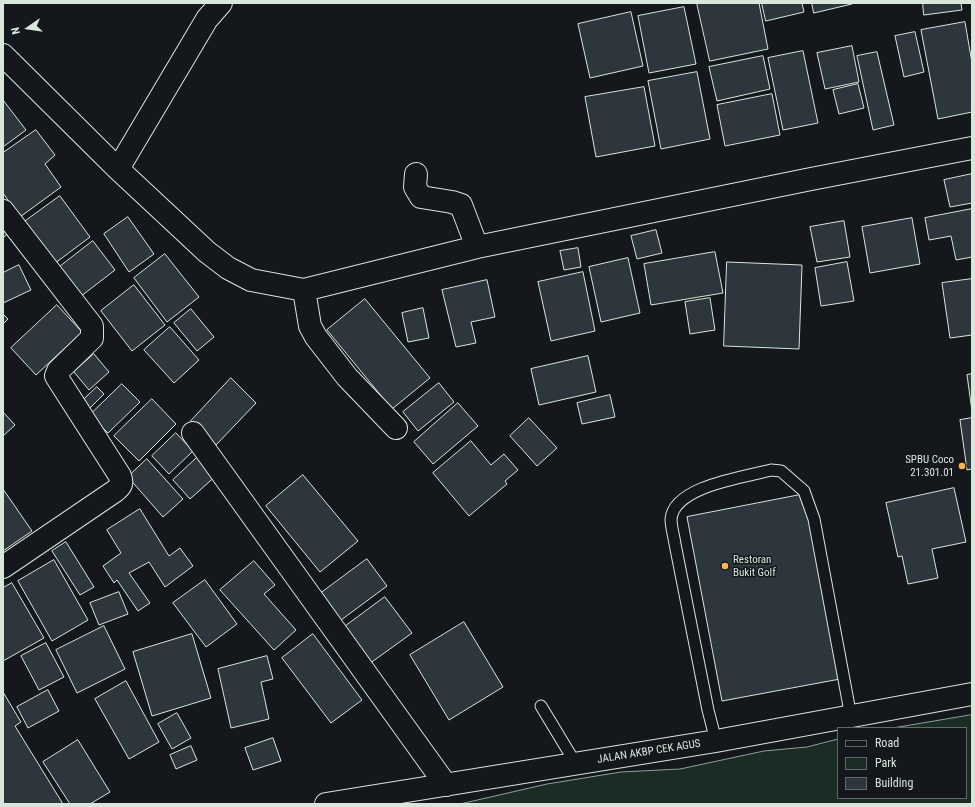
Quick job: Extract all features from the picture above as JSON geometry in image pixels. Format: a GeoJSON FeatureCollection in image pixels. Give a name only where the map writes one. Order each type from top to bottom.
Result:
{"type":"FeatureCollection","features":[{"type":"Feature","properties":{"kind":"street"},"geometry":{"type":"LineString","coordinates":[[118,169],[208,19],[221,3]]}},
{"type":"Feature","properties":{"kind":"street"},"geometry":{"type":"LineString","coordinates":[[3,55],[118,169],[207,252],[228,268],[251,280],[304,290],[477,247],[811,178],[972,148]]}},
{"type":"Feature","properties":{"kind":"street"},"geometry":{"type":"LineString","coordinates":[[416,174],[415,187],[421,197],[461,205],[477,247]]}},
{"type":"Feature","properties":{"kind":"street"},"geometry":{"type":"LineString","coordinates":[[3,211],[93,329],[92,338],[58,371],[56,376],[120,476],[122,484],[115,491],[3,567]]}},
{"type":"Feature","properties":{"kind":"street"},"geometry":{"type":"LineString","coordinates":[[304,290],[310,326],[316,337],[347,377],[396,428]]}},
{"type":"Feature","properties":{"kind":"street"},"geometry":{"type":"LineString","coordinates":[[193,433],[446,785]]}},
{"type":"Feature","properties":{"kind":"street","name":"JALAN AKBP CEK AGUS"},"geometry":{"type":"LineString","coordinates":[[326,804],[374,800],[446,785],[716,741],[972,694]]}},
{"type":"Feature","properties":{"kind":"lane"},"geometry":{"type":"LineString","coordinates":[[716,741],[708,710],[671,519],[678,503],[696,490],[771,470],[781,471],[804,491],[809,502],[814,519],[851,717]]}},
{"type":"Feature","properties":{"kind":"lane"},"geometry":{"type":"LineString","coordinates":[[541,706],[576,764]]}},
{"type":"Feature","properties":{"kind":"green space"},"geometry":{"type":"Polygon","coordinates":[[[972,715],[972,804],[460,804],[547,784],[621,772],[680,769],[764,751],[807,747],[837,739],[837,799],[967,799],[967,727],[899,727],[972,715]]]}},
{"type":"Feature","properties":{"kind":"building"},"geometry":{"type":"Polygon","coordinates":[[[697,3],[759,3],[768,49],[710,61],[697,3]]]}},
{"type":"Feature","properties":{"kind":"building"},"geometry":{"type":"Polygon","coordinates":[[[762,3],[802,3],[804,12],[766,21],[762,3]]]}},
{"type":"Feature","properties":{"kind":"building"},"geometry":{"type":"Polygon","coordinates":[[[812,3],[852,3],[852,4],[814,13],[812,3]]]}},
{"type":"Feature","properties":{"kind":"building"},"geometry":{"type":"Polygon","coordinates":[[[923,3],[961,3],[962,10],[924,15],[923,3]]]}},
{"type":"Feature","properties":{"kind":"building"},"geometry":{"type":"Polygon","coordinates":[[[684,7],[696,64],[649,73],[638,16],[684,7]]]}},
{"type":"Feature","properties":{"kind":"building"},"geometry":{"type":"Polygon","coordinates":[[[631,12],[643,66],[590,78],[578,24],[631,12]]]}},
{"type":"Feature","properties":{"kind":"building"},"geometry":{"type":"Polygon","coordinates":[[[965,22],[972,63],[972,112],[938,119],[921,30],[965,22]]]}},
{"type":"Feature","properties":{"kind":"building"},"geometry":{"type":"Polygon","coordinates":[[[915,32],[924,72],[904,77],[895,36],[915,32]]]}},
{"type":"Feature","properties":{"kind":"building"},"geometry":{"type":"Polygon","coordinates":[[[852,46],[859,82],[825,89],[817,53],[852,46]]]}},
{"type":"Feature","properties":{"kind":"building"},"geometry":{"type":"Polygon","coordinates":[[[803,51],[818,123],[783,130],[768,58],[803,51]]]}},
{"type":"Feature","properties":{"kind":"building"},"geometry":{"type":"Polygon","coordinates":[[[877,52],[894,125],[873,130],[857,56],[877,52]]]}},
{"type":"Feature","properties":{"kind":"building"},"geometry":{"type":"Polygon","coordinates":[[[763,56],[770,89],[717,101],[709,67],[763,56]]]}},
{"type":"Feature","properties":{"kind":"building"},"geometry":{"type":"Polygon","coordinates":[[[697,72],[710,139],[661,149],[648,81],[697,72]]]}},
{"type":"Feature","properties":{"kind":"building"},"geometry":{"type":"Polygon","coordinates":[[[858,84],[864,108],[839,114],[833,90],[858,84]]]}},
{"type":"Feature","properties":{"kind":"building"},"geometry":{"type":"Polygon","coordinates":[[[644,87],[655,146],[596,157],[585,97],[644,87]]]}},
{"type":"Feature","properties":{"kind":"building"},"geometry":{"type":"Polygon","coordinates":[[[772,94],[780,135],[725,146],[717,105],[772,94]]]}},
{"type":"Feature","properties":{"kind":"building"},"geometry":{"type":"Polygon","coordinates":[[[3,100],[26,130],[3,147],[3,100]]]}},
{"type":"Feature","properties":{"kind":"building"},"geometry":{"type":"Polygon","coordinates":[[[36,130],[55,155],[45,164],[61,187],[20,217],[3,193],[3,153],[36,130]]]}},
{"type":"Feature","properties":{"kind":"building"},"geometry":{"type":"Polygon","coordinates":[[[972,174],[972,203],[950,207],[944,180],[972,174]]]}},
{"type":"Feature","properties":{"kind":"building"},"geometry":{"type":"Polygon","coordinates":[[[60,196],[90,237],[50,267],[20,225],[60,196]]]}},
{"type":"Feature","properties":{"kind":"building"},"geometry":{"type":"Polygon","coordinates":[[[972,209],[972,257],[956,260],[951,236],[929,240],[925,218],[972,209]]]}},
{"type":"Feature","properties":{"kind":"building"},"geometry":{"type":"Polygon","coordinates":[[[3,217],[13,229],[3,238],[3,217]]]}},
{"type":"Feature","properties":{"kind":"building"},"geometry":{"type":"Polygon","coordinates":[[[128,217],[154,254],[129,272],[104,234],[128,217]]]}},
{"type":"Feature","properties":{"kind":"building"},"geometry":{"type":"Polygon","coordinates":[[[912,218],[920,264],[870,273],[862,227],[912,218]]]}},
{"type":"Feature","properties":{"kind":"building"},"geometry":{"type":"Polygon","coordinates":[[[844,221],[850,257],[817,262],[810,227],[844,221]]]}},
{"type":"Feature","properties":{"kind":"building"},"geometry":{"type":"Polygon","coordinates":[[[656,230],[662,253],[637,259],[631,236],[656,230]]]}},
{"type":"Feature","properties":{"kind":"building"},"geometry":{"type":"Polygon","coordinates":[[[93,241],[115,270],[76,300],[53,272],[93,241]]]}},
{"type":"Feature","properties":{"kind":"building"},"geometry":{"type":"Polygon","coordinates":[[[578,248],[581,267],[564,270],[560,251],[578,248]]]}},
{"type":"Feature","properties":{"kind":"building"},"geometry":{"type":"Polygon","coordinates":[[[715,252],[723,293],[651,305],[644,264],[715,252]]]}},
{"type":"Feature","properties":{"kind":"building"},"geometry":{"type":"Polygon","coordinates":[[[165,254],[199,297],[167,322],[134,278],[165,254]]]}},
{"type":"Feature","properties":{"kind":"building"},"geometry":{"type":"Polygon","coordinates":[[[628,258],[640,313],[601,322],[589,267],[628,258]]]}},
{"type":"Feature","properties":{"kind":"building"},"geometry":{"type":"Polygon","coordinates":[[[727,262],[802,265],[799,349],[724,346],[727,262]]]}},
{"type":"Feature","properties":{"kind":"building"},"geometry":{"type":"Polygon","coordinates":[[[847,262],[854,301],[821,306],[815,268],[847,262]]]}},
{"type":"Feature","properties":{"kind":"building"},"geometry":{"type":"Polygon","coordinates":[[[19,265],[31,290],[3,303],[3,273],[19,265]]]}},
{"type":"Feature","properties":{"kind":"building"},"geometry":{"type":"Polygon","coordinates":[[[583,272],[595,331],[551,341],[538,282],[583,272]]]}},
{"type":"Feature","properties":{"kind":"building"},"geometry":{"type":"Polygon","coordinates":[[[972,279],[972,335],[950,338],[942,283],[972,279]]]}},
{"type":"Feature","properties":{"kind":"building"},"geometry":{"type":"Polygon","coordinates":[[[487,280],[495,317],[471,322],[476,343],[456,347],[442,290],[487,280]]]}},
{"type":"Feature","properties":{"kind":"building"},"geometry":{"type":"Polygon","coordinates":[[[134,285],[165,325],[132,351],[101,311],[134,285]]]}},
{"type":"Feature","properties":{"kind":"building"},"geometry":{"type":"Polygon","coordinates":[[[710,298],[715,330],[690,334],[685,302],[710,298]]]}},
{"type":"Feature","properties":{"kind":"building"},"geometry":{"type":"Polygon","coordinates":[[[365,299],[430,378],[392,409],[327,330],[365,299]]]}},
{"type":"Feature","properties":{"kind":"building"},"geometry":{"type":"Polygon","coordinates":[[[57,305],[82,332],[36,375],[11,348],[57,305]]]}},
{"type":"Feature","properties":{"kind":"building"},"geometry":{"type":"Polygon","coordinates":[[[423,308],[429,338],[408,342],[402,313],[423,308]]]}},
{"type":"Feature","properties":{"kind":"building"},"geometry":{"type":"Polygon","coordinates":[[[191,309],[214,337],[197,351],[174,323],[191,309]]]}},
{"type":"Feature","properties":{"kind":"building"},"geometry":{"type":"Polygon","coordinates":[[[3,314],[8,319],[3,324],[3,314]]]}},
{"type":"Feature","properties":{"kind":"building"},"geometry":{"type":"Polygon","coordinates":[[[170,327],[199,360],[174,383],[144,350],[170,327]]]}},
{"type":"Feature","properties":{"kind":"building"},"geometry":{"type":"Polygon","coordinates":[[[94,354],[109,372],[89,390],[74,372],[94,354]]]}},
{"type":"Feature","properties":{"kind":"building"},"geometry":{"type":"Polygon","coordinates":[[[588,356],[596,392],[539,405],[531,369],[588,356]]]}},
{"type":"Feature","properties":{"kind":"building"},"geometry":{"type":"Polygon","coordinates":[[[972,374],[972,411],[967,375],[972,374]]]}},
{"type":"Feature","properties":{"kind":"building"},"geometry":{"type":"Polygon","coordinates":[[[231,378],[256,403],[216,445],[191,421],[231,378]]]}},
{"type":"Feature","properties":{"kind":"building"},"geometry":{"type":"Polygon","coordinates":[[[439,383],[454,402],[418,431],[403,412],[439,383]]]}},
{"type":"Feature","properties":{"kind":"building"},"geometry":{"type":"Polygon","coordinates":[[[122,384],[140,402],[108,433],[90,415],[122,384]]]}},
{"type":"Feature","properties":{"kind":"building"},"geometry":{"type":"Polygon","coordinates":[[[97,387],[104,394],[85,413],[78,405],[97,387]]]}},
{"type":"Feature","properties":{"kind":"building"},"geometry":{"type":"Polygon","coordinates":[[[610,395],[615,417],[582,424],[577,403],[610,395]]]}},
{"type":"Feature","properties":{"kind":"building"},"geometry":{"type":"Polygon","coordinates":[[[152,399],[176,424],[139,461],[114,436],[152,399]]]}},
{"type":"Feature","properties":{"kind":"building"},"geometry":{"type":"Polygon","coordinates":[[[458,403],[478,426],[433,464],[414,442],[458,403]]]}},
{"type":"Feature","properties":{"kind":"building"},"geometry":{"type":"Polygon","coordinates":[[[3,412],[15,425],[3,436],[3,412]]]}},
{"type":"Feature","properties":{"kind":"building"},"geometry":{"type":"Polygon","coordinates":[[[529,418],[557,448],[537,466],[510,436],[529,418]]]}},
{"type":"Feature","properties":{"kind":"building"},"geometry":{"type":"Polygon","coordinates":[[[972,418],[972,469],[967,470],[960,420],[972,418]]]}},
{"type":"Feature","properties":{"kind":"building"},"geometry":{"type":"Polygon","coordinates":[[[176,433],[193,451],[169,474],[152,456],[176,433]]]}},
{"type":"Feature","properties":{"kind":"building"},"geometry":{"type":"Polygon","coordinates":[[[471,441],[491,465],[504,454],[518,470],[505,481],[507,484],[469,516],[433,473],[471,441]]]}},
{"type":"Feature","properties":{"kind":"building"},"geometry":{"type":"Polygon","coordinates":[[[202,453],[219,473],[190,499],[173,480],[202,453]]]}},
{"type":"Feature","properties":{"kind":"building"},"geometry":{"type":"Polygon","coordinates":[[[147,459],[183,499],[163,517],[128,477],[147,459]]]}},
{"type":"Feature","properties":{"kind":"building"},"geometry":{"type":"Polygon","coordinates":[[[303,475],[358,541],[320,572],[266,506],[303,475]]]}},
{"type":"Feature","properties":{"kind":"building"},"geometry":{"type":"Polygon","coordinates":[[[954,488],[966,542],[932,549],[938,578],[908,584],[902,556],[898,557],[886,503],[954,488]]]}},
{"type":"Feature","properties":{"kind":"building"},"geometry":{"type":"Polygon","coordinates":[[[3,489],[32,531],[3,551],[3,489]]]}},
{"type":"Feature","properties":{"kind":"building"},"geometry":{"type":"Polygon","coordinates":[[[805,494],[840,679],[722,701],[687,517],[805,494]]]}},
{"type":"Feature","properties":{"kind":"building"},"geometry":{"type":"Polygon","coordinates":[[[140,509],[169,556],[180,548],[193,566],[165,587],[149,562],[129,573],[150,603],[138,611],[117,580],[114,583],[103,566],[121,553],[107,530],[140,509]]]}},
{"type":"Feature","properties":{"kind":"building"},"geometry":{"type":"Polygon","coordinates":[[[66,542],[94,587],[80,595],[52,551],[66,542]]]}},
{"type":"Feature","properties":{"kind":"building"},"geometry":{"type":"Polygon","coordinates":[[[367,559],[387,586],[337,623],[317,596],[367,559]]]}},
{"type":"Feature","properties":{"kind":"building"},"geometry":{"type":"Polygon","coordinates":[[[54,560],[88,620],[52,641],[18,581],[54,560]]]}},
{"type":"Feature","properties":{"kind":"building"},"geometry":{"type":"Polygon","coordinates":[[[254,561],[275,585],[264,594],[296,630],[274,650],[220,590],[254,561]]]}},
{"type":"Feature","properties":{"kind":"building"},"geometry":{"type":"Polygon","coordinates":[[[205,580],[237,624],[206,647],[173,603],[205,580]]]}},
{"type":"Feature","properties":{"kind":"building"},"geometry":{"type":"Polygon","coordinates":[[[12,583],[44,638],[3,661],[3,588],[12,583]]]}},
{"type":"Feature","properties":{"kind":"building"},"geometry":{"type":"Polygon","coordinates":[[[119,592],[128,614],[99,625],[90,603],[119,592]]]}},
{"type":"Feature","properties":{"kind":"building"},"geometry":{"type":"Polygon","coordinates":[[[385,597],[412,633],[369,664],[343,628],[385,597]]]}},
{"type":"Feature","properties":{"kind":"building"},"geometry":{"type":"Polygon","coordinates":[[[464,622],[503,687],[449,720],[410,655],[464,622]]]}},
{"type":"Feature","properties":{"kind":"building"},"geometry":{"type":"Polygon","coordinates":[[[104,626],[125,669],[77,693],[56,650],[104,626]]]}},
{"type":"Feature","properties":{"kind":"building"},"geometry":{"type":"Polygon","coordinates":[[[192,634],[211,698],[152,716],[133,652],[192,634]]]}},
{"type":"Feature","properties":{"kind":"building"},"geometry":{"type":"Polygon","coordinates":[[[313,634],[362,700],[331,723],[282,658],[313,634]]]}},
{"type":"Feature","properties":{"kind":"building"},"geometry":{"type":"Polygon","coordinates":[[[46,643],[64,677],[39,690],[21,656],[46,643]]]}},
{"type":"Feature","properties":{"kind":"building"},"geometry":{"type":"Polygon","coordinates":[[[267,656],[273,679],[261,682],[269,719],[231,728],[218,669],[267,656]]]}},
{"type":"Feature","properties":{"kind":"building"},"geometry":{"type":"Polygon","coordinates":[[[126,681],[159,742],[129,759],[95,699],[126,681]]]}},
{"type":"Feature","properties":{"kind":"building"},"geometry":{"type":"Polygon","coordinates":[[[48,690],[59,711],[28,728],[17,707],[48,690]]]}},
{"type":"Feature","properties":{"kind":"building"},"geometry":{"type":"Polygon","coordinates":[[[3,692],[21,722],[15,726],[63,804],[3,804],[3,692]]]}},
{"type":"Feature","properties":{"kind":"building"},"geometry":{"type":"Polygon","coordinates":[[[177,713],[191,738],[172,749],[158,724],[177,713]]]}},
{"type":"Feature","properties":{"kind":"building"},"geometry":{"type":"Polygon","coordinates":[[[273,738],[281,761],[253,770],[245,748],[273,738]]]}},
{"type":"Feature","properties":{"kind":"building"},"geometry":{"type":"Polygon","coordinates":[[[78,740],[110,792],[90,804],[70,804],[43,762],[78,740]]]}},
{"type":"Feature","properties":{"kind":"building"},"geometry":{"type":"Polygon","coordinates":[[[191,746],[197,760],[176,769],[170,755],[191,746]]]}},
{"type":"Feature","properties":{"kind":"place","name":"SPBU Coco 21.301.01"},"geometry":{"type":"Point","coordinates":[962,466]}},
{"type":"Feature","properties":{"kind":"place","name":"Restoran Bukit Golf"},"geometry":{"type":"Point","coordinates":[725,566]}}]}
